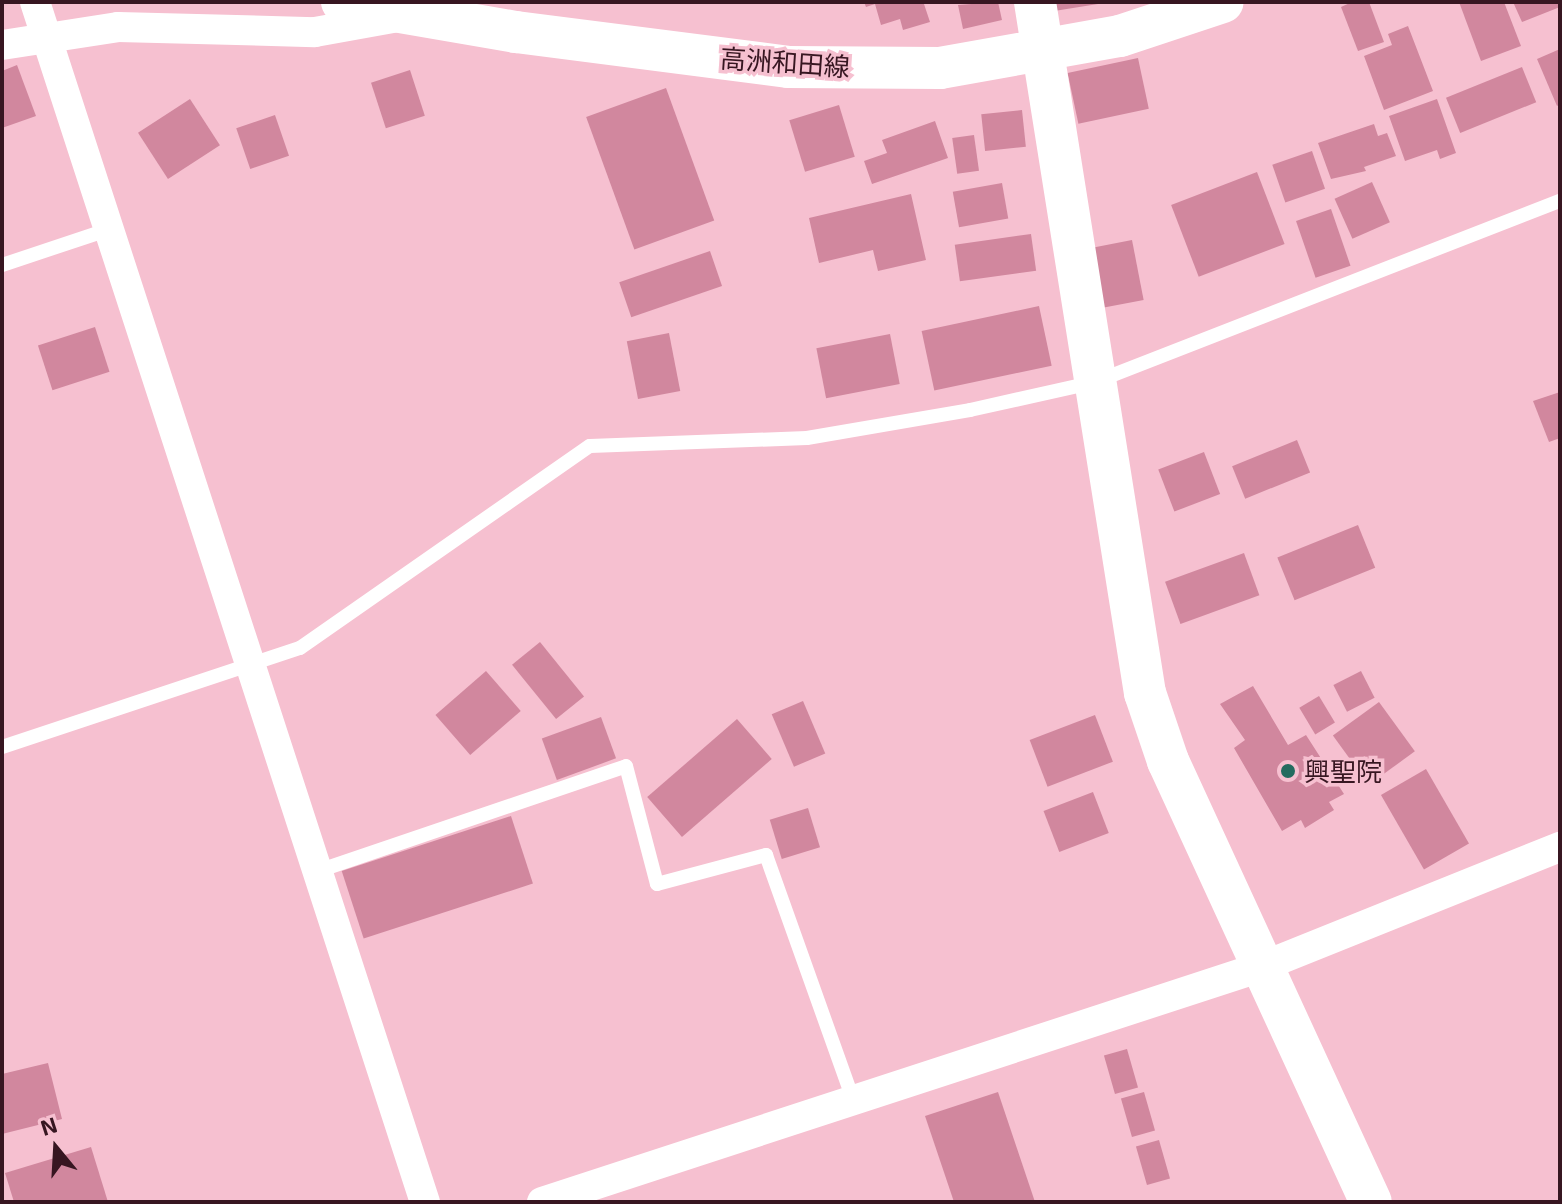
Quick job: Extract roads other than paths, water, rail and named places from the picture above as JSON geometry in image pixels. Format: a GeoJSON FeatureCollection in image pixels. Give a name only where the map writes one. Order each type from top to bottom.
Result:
{"type":"FeatureCollection","features":[{"type":"Feature","properties":{"kind":"street"},"geometry":{"type":"LineString","coordinates":[[35,2],[425,1202]]}},
{"type":"Feature","properties":{"kind":"street","name":"高洲和田線"},"geometry":{"type":"LineString","coordinates":[[342,2],[411,15],[788,67],[940,68],[1120,36],[1223,2]]}},
{"type":"Feature","properties":{"kind":"street"},"geometry":{"type":"LineString","coordinates":[[1035,2],[1145,693],[1168,761],[1371,1202]]}},
{"type":"Feature","properties":{"kind":"street"},"geometry":{"type":"LineString","coordinates":[[2,45],[47,34],[118,27],[315,32],[411,15]]}},
{"type":"Feature","properties":{"kind":"street"},"geometry":{"type":"LineString","coordinates":[[542,1202],[1261,967],[1560,847]]}},
{"type":"Feature","properties":{"kind":"lane"},"geometry":{"type":"LineString","coordinates":[[2,747],[250,668],[300,648],[590,446],[807,438],[1095,382],[1560,201]]}},
{"type":"Feature","properties":{"kind":"lane"},"geometry":{"type":"LineString","coordinates":[[2,265],[110,229]]}},
{"type":"Feature","properties":{"kind":"lane"},"geometry":{"type":"LineString","coordinates":[[318,871],[626,766],[657,884],[766,855],[853,1100]]}},
{"type":"Feature","properties":{"kind":"place","name":"興聖院"},"geometry":{"type":"Point","coordinates":[1288,771]}}]}
